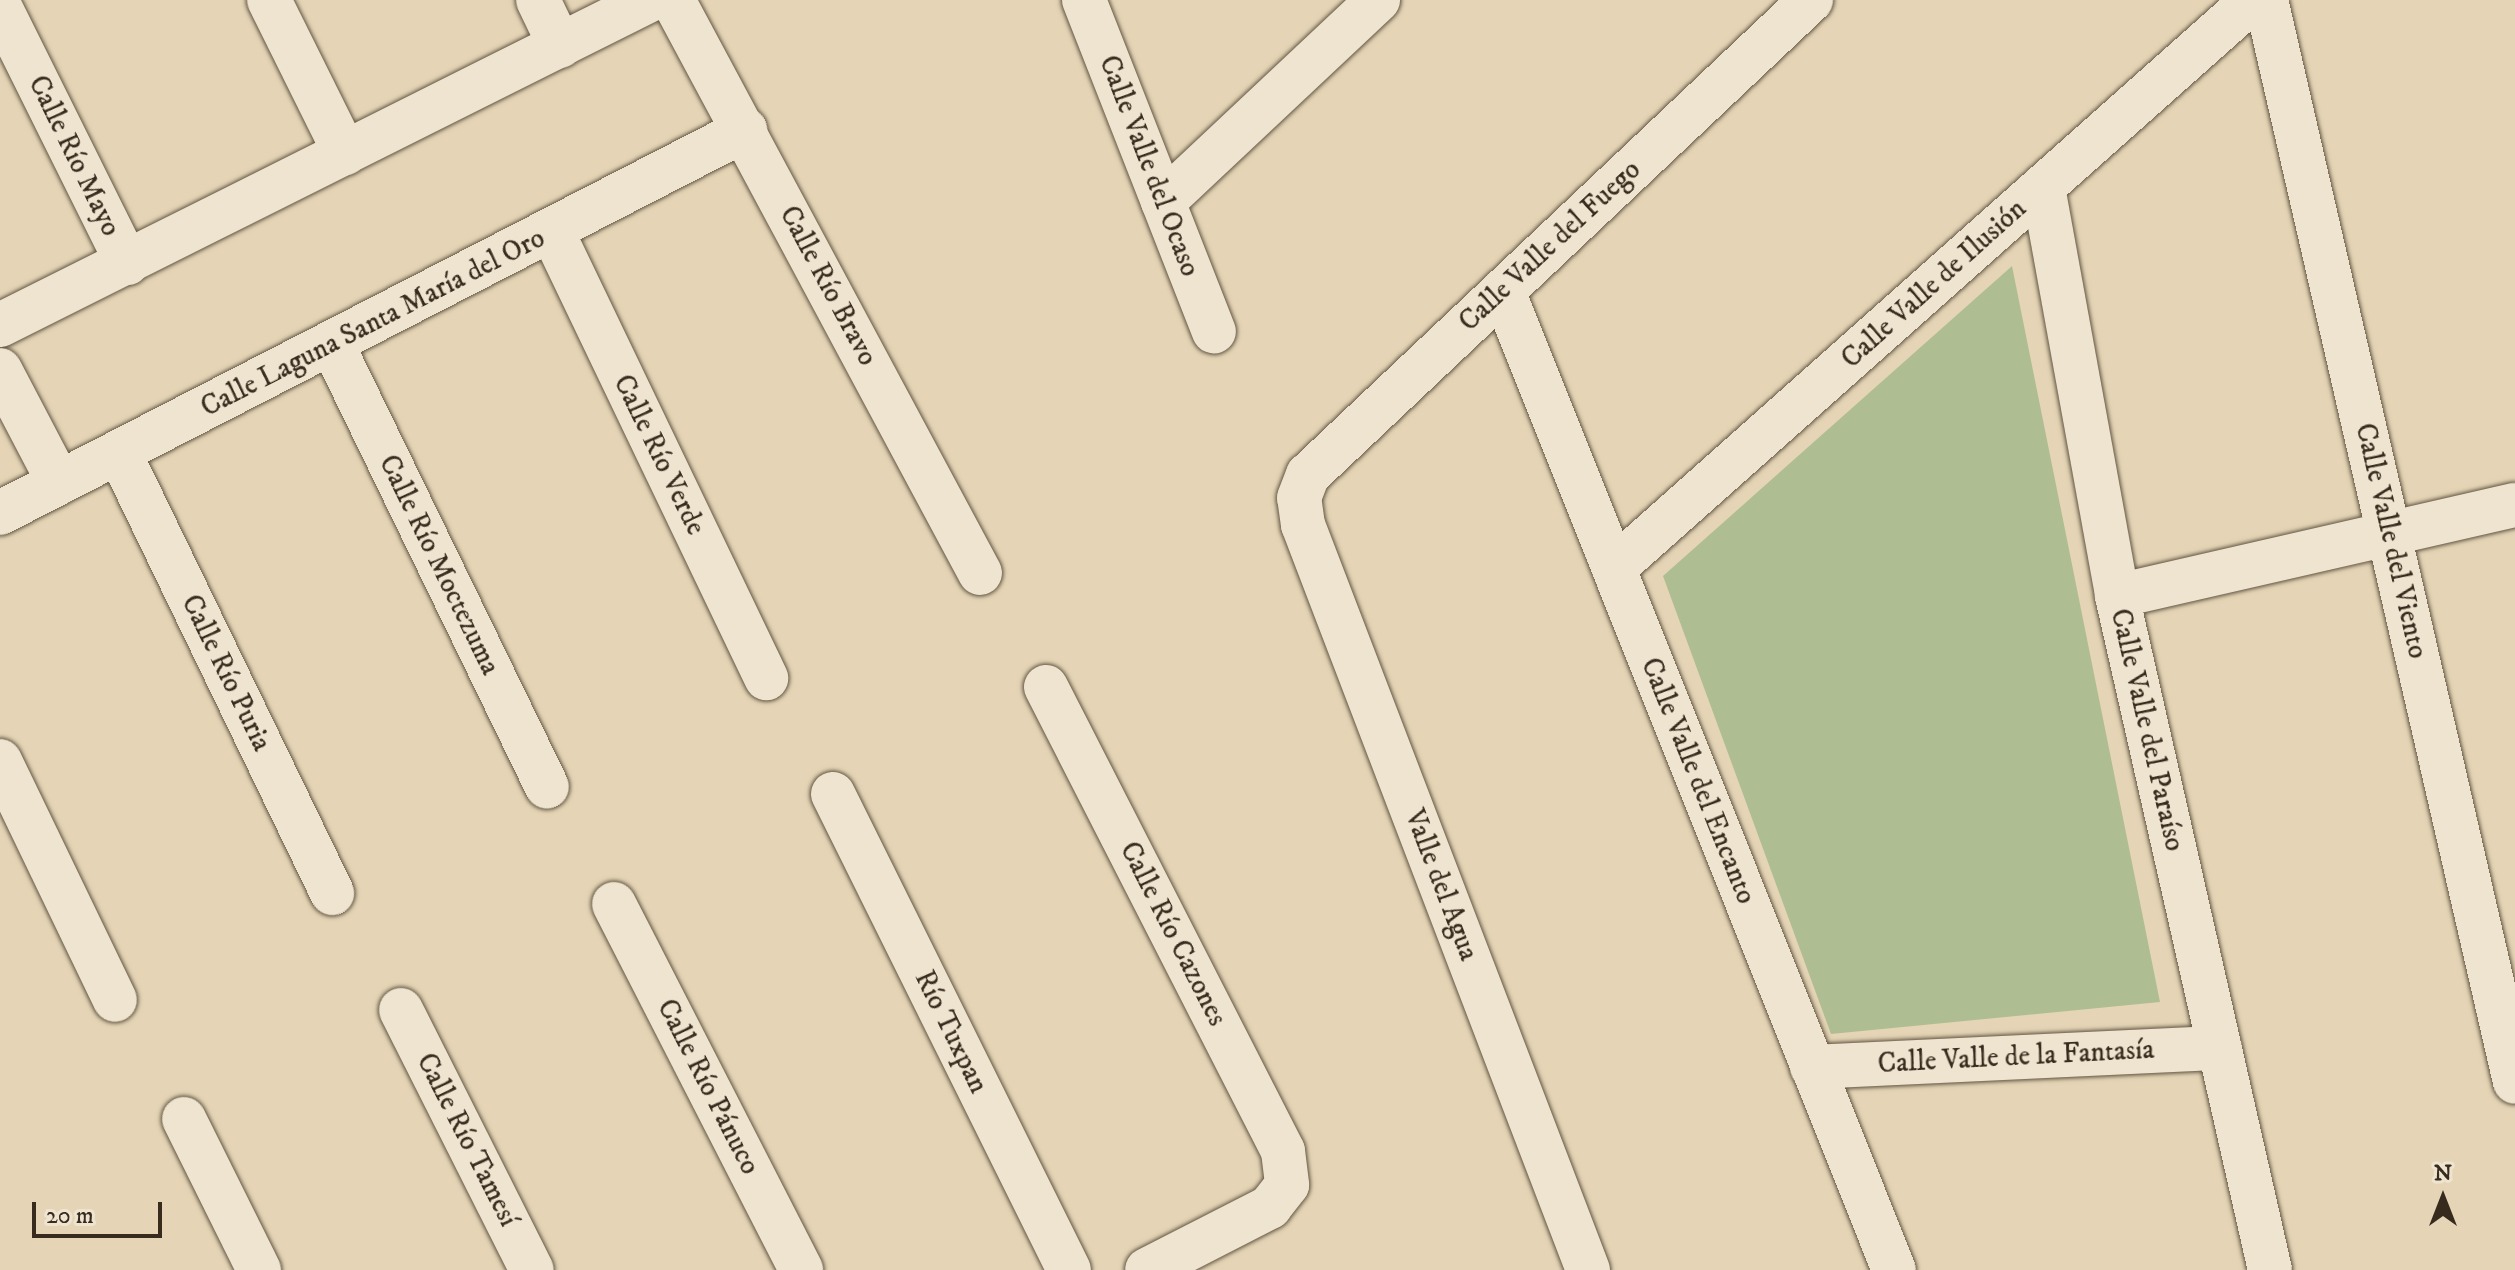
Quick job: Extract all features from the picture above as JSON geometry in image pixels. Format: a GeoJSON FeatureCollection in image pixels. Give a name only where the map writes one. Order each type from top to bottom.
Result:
{"type":"FeatureCollection","features":[{"type":"Feature","properties":{"kind":"street"},"geometry":{"type":"LineString","coordinates":[[269,0],[345,153]]}},
{"type":"Feature","properties":{"kind":"street"},"geometry":{"type":"LineString","coordinates":[[538,0],[560,46]]}},
{"type":"Feature","properties":{"kind":"street"},"geometry":{"type":"LineString","coordinates":[[0,325],[650,0]]}},
{"type":"Feature","properties":{"kind":"street","name":"Calle Río Bravo"},"geometry":{"type":"LineString","coordinates":[[673,0],[980,573]]}},
{"type":"Feature","properties":{"kind":"street","name":"Calle Valle del Ocaso"},"geometry":{"type":"LineString","coordinates":[[1084,0],[1214,331]]}},
{"type":"Feature","properties":{"kind":"street"},"geometry":{"type":"LineString","coordinates":[[1163,202],[1378,0]]}},
{"type":"Feature","properties":{"kind":"street","name":"Calle Valle del Fuego"},"geometry":{"type":"LineString","coordinates":[[1299,498],[1308,475],[1811,0]]}},
{"type":"Feature","properties":{"kind":"street","name":"Calle Valle de Ilusión"},"geometry":{"type":"LineString","coordinates":[[1614,568],[2253,0]]}},
{"type":"Feature","properties":{"kind":"street","name":"Calle Valle del Viento"},"geometry":{"type":"LineString","coordinates":[[2266,0],[2515,1082]]}},
{"type":"Feature","properties":{"kind":"street","name":"Calle Río Mayo"},"geometry":{"type":"LineString","coordinates":[[0,7],[127,263]]}},
{"type":"Feature","properties":{"kind":"street","name":"Calle Laguna Santa María del Oro"},"geometry":{"type":"LineString","coordinates":[[0,513],[745,130]]}},
{"type":"Feature","properties":{"kind":"street","name":"Calle Valle del Paraíso"},"geometry":{"type":"LineString","coordinates":[[2043,187],[2117,596],[2270,1270]]}},
{"type":"Feature","properties":{"kind":"street","name":"Calle Río Verde"},"geometry":{"type":"LineString","coordinates":[[552,231],[766,678]]}},
{"type":"Feature","properties":{"kind":"street","name":"Calle Valle del Encanto"},"geometry":{"type":"LineString","coordinates":[[1503,291],[1894,1270]]}},
{"type":"Feature","properties":{"kind":"street","name":"Calle Río Moctezuma"},"geometry":{"type":"LineString","coordinates":[[332,344],[547,787]]}},
{"type":"Feature","properties":{"kind":"street"},"geometry":{"type":"LineString","coordinates":[[0,370],[59,483]]}},
{"type":"Feature","properties":{"kind":"street","name":"Calle Río Puria"},"geometry":{"type":"LineString","coordinates":[[119,452],[332,893]]}},
{"type":"Feature","properties":{"kind":"street","name":"Valle del Agua"},"geometry":{"type":"LineString","coordinates":[[1299,498],[1303,525],[1588,1270]]}},
{"type":"Feature","properties":{"kind":"street"},"geometry":{"type":"LineString","coordinates":[[2117,596],[2515,505]]}},
{"type":"Feature","properties":{"kind":"street","name":"Calle Río Cazones"},"geometry":{"type":"LineString","coordinates":[[1046,687],[1283,1151],[1287,1185],[1270,1207],[1197,1259]]}},
{"type":"Feature","properties":{"kind":"street"},"geometry":{"type":"LineString","coordinates":[[0,761],[115,1000]]}},
{"type":"Feature","properties":{"kind":"street","name":"Río Tuxpan"},"geometry":{"type":"LineString","coordinates":[[833,794],[1069,1270]]}},
{"type":"Feature","properties":{"kind":"street","name":"Calle Río Pánuco"},"geometry":{"type":"LineString","coordinates":[[614,904],[801,1270]]}},
{"type":"Feature","properties":{"kind":"street","name":"Calle Río Tamesí"},"geometry":{"type":"LineString","coordinates":[[401,1010],[532,1270]]}},
{"type":"Feature","properties":{"kind":"street","name":"Calle Valle de la Fantasía"},"geometry":{"type":"LineString","coordinates":[[1812,1067],[2220,1048]]}},
{"type":"Feature","properties":{"kind":"street"},"geometry":{"type":"LineString","coordinates":[[184,1119],[259,1270]]}},
{"type":"Feature","properties":{"kind":"street"},"geometry":{"type":"LineString","coordinates":[[1147,1270],[1197,1259]]}},
{"type":"Feature","properties":{"kind":"green space"},"geometry":{"type":"Polygon","coordinates":[[[2012,266],[2160,1002],[1831,1034],[1663,576],[2012,266]]]}}]}
